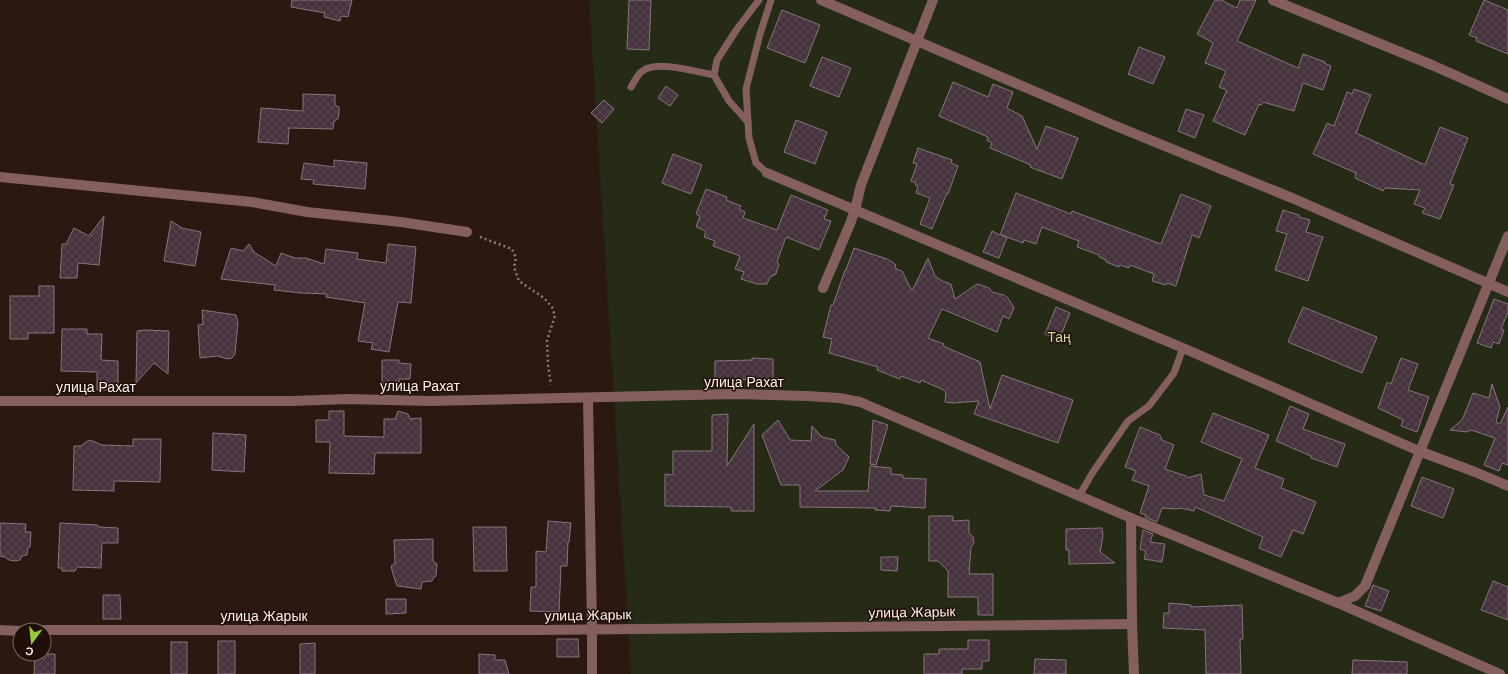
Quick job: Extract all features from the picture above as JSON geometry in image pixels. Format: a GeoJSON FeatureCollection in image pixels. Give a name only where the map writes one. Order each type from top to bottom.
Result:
{"type":"FeatureCollection","features":[{"type":"Feature","properties":{"kind":"street"},"geometry":{"type":"LineString","coordinates":[[821,0],[917,42],[1292,198],[1508,292]]}},
{"type":"Feature","properties":{"kind":"street"},"geometry":{"type":"LineString","coordinates":[[823,288],[855,210],[861,185],[933,0]]}},
{"type":"Feature","properties":{"kind":"street"},"geometry":{"type":"LineString","coordinates":[[1273,0],[1432,65],[1508,100]]}},
{"type":"Feature","properties":{"kind":"street"},"geometry":{"type":"LineString","coordinates":[[768,173],[1183,348],[1419,451],[1508,486]]}},
{"type":"Feature","properties":{"kind":"street"},"geometry":{"type":"LineString","coordinates":[[0,177],[252,202],[307,212],[401,222],[466,232]]}},
{"type":"Feature","properties":{"kind":"street"},"geometry":{"type":"LineString","coordinates":[[1338,603],[1355,596],[1364,586],[1508,236]]}},
{"type":"Feature","properties":{"kind":"street","name":"улица Рахат"},"geometry":{"type":"LineString","coordinates":[[0,401],[430,401],[735,394],[839,398],[860,402],[871,406],[1131,518],[1338,603],[1500,674]]}},
{"type":"Feature","properties":{"kind":"street"},"geometry":{"type":"LineString","coordinates":[[588,398],[592,674]]}},
{"type":"Feature","properties":{"kind":"street"},"geometry":{"type":"LineString","coordinates":[[1131,518],[1134,674]]}},
{"type":"Feature","properties":{"kind":"street","name":"улица Жарык"},"geometry":{"type":"LineString","coordinates":[[52,630],[592,629],[1132,624]]}},
{"type":"Feature","properties":{"kind":"street"},"geometry":{"type":"LineString","coordinates":[[0,630],[12,630]]}},
{"type":"Feature","properties":{"kind":"lane"},"geometry":{"type":"LineString","coordinates":[[748,123],[729,101],[714,75],[717,60],[737,29],[760,0]]}},
{"type":"Feature","properties":{"kind":"lane"},"geometry":{"type":"LineString","coordinates":[[768,173],[756,163],[749,138],[746,89],[760,34],[771,0]]}},
{"type":"Feature","properties":{"kind":"lane"},"geometry":{"type":"LineString","coordinates":[[631,87],[642,71],[658,65],[683,68],[714,75]]}},
{"type":"Feature","properties":{"kind":"lane"},"geometry":{"type":"LineString","coordinates":[[1079,496],[1093,472],[1128,421],[1149,406],[1174,373],[1183,348]]}},
{"type":"Feature","properties":{"kind":"path"},"geometry":{"type":"LineString","coordinates":[[466,232],[512,249],[516,258],[514,267],[520,281],[544,298],[552,307],[555,316],[547,340],[548,365],[554,399]]}},
{"type":"Feature","properties":{"kind":"green space","name":"Таң"},"geometry":{"type":"Polygon","coordinates":[[[589,0],[1508,0],[1508,674],[631,674],[589,0]]]}},
{"type":"Feature","properties":{"kind":"building"},"geometry":{"type":"Polygon","coordinates":[[[292,0],[352,0],[348,17],[341,16],[340,21],[324,17],[325,13],[291,7],[292,0]]]}},
{"type":"Feature","properties":{"kind":"building"},"geometry":{"type":"Polygon","coordinates":[[[629,0],[651,0],[649,50],[627,49],[629,0]]]}},
{"type":"Feature","properties":{"kind":"building"},"geometry":{"type":"Polygon","coordinates":[[[1215,0],[1221,0],[1237,8],[1240,0],[1256,0],[1237,41],[1298,68],[1303,54],[1325,62],[1324,63],[1331,66],[1323,90],[1303,83],[1294,111],[1263,102],[1261,105],[1259,104],[1245,135],[1213,121],[1227,90],[1219,87],[1226,71],[1205,63],[1213,43],[1197,34],[1215,0]]]}},
{"type":"Feature","properties":{"kind":"building"},"geometry":{"type":"Polygon","coordinates":[[[1484,0],[1508,10],[1508,54],[1476,41],[1477,38],[1469,35],[1484,0]]]}},
{"type":"Feature","properties":{"kind":"building"},"geometry":{"type":"Polygon","coordinates":[[[782,10],[820,25],[805,63],[767,48],[782,10]]]}},
{"type":"Feature","properties":{"kind":"building"},"geometry":{"type":"Polygon","coordinates":[[[1139,47],[1165,57],[1153,84],[1128,74],[1139,47]]]}},
{"type":"Feature","properties":{"kind":"building"},"geometry":{"type":"Polygon","coordinates":[[[822,57],[851,68],[839,97],[810,86],[822,57]]]}},
{"type":"Feature","properties":{"kind":"building"},"geometry":{"type":"Polygon","coordinates":[[[953,82],[988,97],[993,84],[1013,92],[1007,108],[1022,116],[1037,149],[1046,126],[1078,138],[1062,179],[1030,167],[1031,165],[990,148],[992,143],[987,140],[988,137],[939,116],[953,82]]]}},
{"type":"Feature","properties":{"kind":"building"},"geometry":{"type":"Polygon","coordinates":[[[666,86],[678,95],[670,106],[658,98],[666,86]]]}},
{"type":"Feature","properties":{"kind":"building"},"geometry":{"type":"Polygon","coordinates":[[[1354,89],[1371,95],[1356,133],[1425,165],[1440,127],[1468,138],[1450,184],[1454,185],[1440,219],[1422,213],[1425,208],[1414,204],[1420,190],[1385,188],[1383,191],[1355,178],[1356,173],[1313,154],[1327,123],[1334,126],[1347,92],[1352,94],[1354,89]]]}},
{"type":"Feature","properties":{"kind":"building"},"geometry":{"type":"Polygon","coordinates":[[[303,94],[335,95],[335,105],[339,107],[339,113],[338,119],[334,121],[333,129],[289,128],[288,144],[258,142],[261,108],[303,111],[303,94]]]}},
{"type":"Feature","properties":{"kind":"building"},"geometry":{"type":"Polygon","coordinates":[[[604,100],[614,109],[602,123],[591,113],[604,100]]]}},
{"type":"Feature","properties":{"kind":"building"},"geometry":{"type":"Polygon","coordinates":[[[1186,109],[1204,115],[1195,138],[1178,131],[1186,109]]]}},
{"type":"Feature","properties":{"kind":"building"},"geometry":{"type":"Polygon","coordinates":[[[796,120],[827,132],[815,164],[784,152],[796,120]]]}},
{"type":"Feature","properties":{"kind":"building"},"geometry":{"type":"Polygon","coordinates":[[[918,148],[952,160],[951,163],[958,166],[948,194],[947,193],[932,229],[920,224],[930,198],[916,193],[918,186],[915,185],[916,183],[911,181],[917,164],[913,163],[918,148]]]}},
{"type":"Feature","properties":{"kind":"building"},"geometry":{"type":"Polygon","coordinates":[[[673,154],[702,165],[691,194],[662,183],[673,154]]]}},
{"type":"Feature","properties":{"kind":"building"},"geometry":{"type":"Polygon","coordinates":[[[334,160],[367,163],[365,189],[313,184],[314,180],[301,179],[304,163],[334,167],[334,160]]]}},
{"type":"Feature","properties":{"kind":"building"},"geometry":{"type":"Polygon","coordinates":[[[706,189],[727,197],[726,200],[741,206],[739,209],[745,212],[743,218],[777,230],[791,195],[828,210],[824,219],[831,221],[819,250],[786,237],[777,262],[779,264],[776,274],[770,277],[767,284],[757,284],[741,279],[744,272],[735,269],[740,256],[713,246],[715,241],[704,237],[706,231],[696,227],[700,216],[696,214],[706,189]]]}},
{"type":"Feature","properties":{"kind":"building"},"geometry":{"type":"Polygon","coordinates":[[[1016,193],[1071,214],[1072,211],[1161,244],[1181,194],[1211,206],[1199,238],[1192,235],[1176,286],[1152,281],[1154,274],[1130,265],[1129,268],[1120,265],[1119,267],[1106,262],[1106,260],[1099,257],[1099,255],[1077,247],[1079,241],[1042,227],[1036,244],[1024,240],[1023,243],[1007,237],[999,258],[983,252],[992,231],[1000,235],[1016,193]]]}},
{"type":"Feature","properties":{"kind":"building"},"geometry":{"type":"Polygon","coordinates":[[[1283,210],[1310,220],[1306,232],[1323,237],[1308,281],[1275,270],[1287,234],[1276,231],[1283,210]]]}},
{"type":"Feature","properties":{"kind":"building"},"geometry":{"type":"Polygon","coordinates":[[[104,216],[99,265],[78,263],[77,278],[60,278],[62,244],[66,244],[74,228],[89,236],[104,216]]]}},
{"type":"Feature","properties":{"kind":"building"},"geometry":{"type":"Polygon","coordinates":[[[171,221],[182,228],[201,232],[195,266],[164,261],[171,221]]]}},
{"type":"Feature","properties":{"kind":"building"},"geometry":{"type":"Polygon","coordinates":[[[249,244],[254,252],[276,266],[281,253],[295,258],[306,258],[324,264],[326,249],[358,253],[357,259],[386,263],[388,244],[416,247],[411,303],[398,302],[389,352],[371,349],[373,343],[358,341],[365,303],[326,297],[327,294],[274,290],[275,285],[221,279],[231,248],[243,251],[249,244]]]}},
{"type":"Feature","properties":{"kind":"building"},"geometry":{"type":"Polygon","coordinates":[[[854,248],[887,259],[895,264],[896,269],[902,271],[912,291],[928,258],[935,276],[942,281],[951,284],[955,299],[977,284],[989,288],[992,292],[1004,295],[1008,298],[1014,308],[1009,319],[1003,316],[997,332],[942,309],[928,338],[944,344],[943,346],[980,362],[990,409],[1002,375],[1073,400],[1058,443],[974,414],[979,401],[953,403],[945,402],[946,391],[921,380],[920,383],[901,376],[900,379],[877,370],[878,367],[829,353],[832,339],[823,337],[831,305],[833,305],[854,248]]]}},
{"type":"Feature","properties":{"kind":"building"},"geometry":{"type":"Polygon","coordinates":[[[39,286],[54,286],[54,333],[28,333],[28,339],[10,339],[10,296],[39,296],[39,286]]]}},
{"type":"Feature","properties":{"kind":"building"},"geometry":{"type":"Polygon","coordinates":[[[1494,299],[1508,304],[1508,312],[1501,329],[1504,330],[1499,344],[1493,342],[1491,348],[1477,343],[1494,299]]]}},
{"type":"Feature","properties":{"kind":"building"},"geometry":{"type":"Polygon","coordinates":[[[1056,307],[1070,313],[1059,340],[1045,334],[1056,307]]]}},
{"type":"Feature","properties":{"kind":"building"},"geometry":{"type":"Polygon","coordinates":[[[1303,307],[1377,337],[1362,373],[1288,342],[1303,307]]]}},
{"type":"Feature","properties":{"kind":"building"},"geometry":{"type":"Polygon","coordinates":[[[202,310],[236,315],[238,323],[235,354],[232,358],[227,359],[218,356],[200,358],[198,325],[203,324],[202,310]]]}},
{"type":"Feature","properties":{"kind":"building"},"geometry":{"type":"Polygon","coordinates":[[[62,329],[87,329],[87,334],[102,334],[101,360],[118,361],[118,390],[97,390],[97,372],[61,371],[62,329]]]}},
{"type":"Feature","properties":{"kind":"building"},"geometry":{"type":"Polygon","coordinates":[[[137,331],[169,331],[168,374],[154,363],[136,383],[137,331]]]}},
{"type":"Feature","properties":{"kind":"building"},"geometry":{"type":"Polygon","coordinates":[[[752,358],[773,359],[773,380],[715,379],[715,361],[752,360],[752,358]]]}},
{"type":"Feature","properties":{"kind":"building"},"geometry":{"type":"Polygon","coordinates":[[[1401,358],[1418,364],[1408,390],[1429,397],[1417,432],[1401,426],[1403,420],[1378,408],[1387,382],[1391,384],[1401,358]]]}},
{"type":"Feature","properties":{"kind":"building"},"geometry":{"type":"Polygon","coordinates":[[[382,360],[399,360],[399,363],[411,364],[410,379],[399,379],[399,389],[382,390],[382,360]]]}},
{"type":"Feature","properties":{"kind":"building"},"geometry":{"type":"Polygon","coordinates":[[[1492,384],[1500,407],[1496,422],[1500,424],[1508,407],[1508,465],[1502,463],[1499,471],[1484,465],[1495,438],[1471,430],[1467,432],[1450,430],[1462,420],[1473,393],[1489,398],[1492,384]]]}},
{"type":"Feature","properties":{"kind":"building"},"geometry":{"type":"Polygon","coordinates":[[[1290,406],[1309,414],[1303,429],[1345,444],[1337,467],[1311,458],[1311,456],[1276,441],[1290,406]]]}},
{"type":"Feature","properties":{"kind":"building"},"geometry":{"type":"Polygon","coordinates":[[[329,411],[344,411],[344,436],[384,437],[384,419],[395,419],[398,411],[408,414],[410,419],[421,418],[421,453],[375,453],[374,474],[329,473],[330,442],[316,442],[316,420],[329,420],[329,411]]]}},
{"type":"Feature","properties":{"kind":"building"},"geometry":{"type":"Polygon","coordinates":[[[1213,413],[1269,435],[1255,468],[1284,479],[1281,488],[1316,502],[1303,534],[1293,530],[1281,557],[1259,548],[1263,537],[1195,507],[1194,511],[1181,508],[1162,508],[1157,522],[1140,513],[1149,486],[1132,480],[1136,471],[1125,467],[1140,427],[1160,435],[1162,440],[1174,445],[1165,469],[1186,476],[1187,478],[1201,474],[1204,495],[1224,501],[1242,459],[1201,442],[1213,413]]]}},
{"type":"Feature","properties":{"kind":"building"},"geometry":{"type":"Polygon","coordinates":[[[728,414],[727,466],[754,424],[754,511],[731,511],[731,507],[665,506],[665,474],[673,475],[673,451],[712,451],[712,415],[728,414]]]}},
{"type":"Feature","properties":{"kind":"building"},"geometry":{"type":"Polygon","coordinates":[[[778,420],[790,440],[811,441],[812,426],[822,437],[835,440],[836,445],[849,457],[843,470],[815,491],[868,491],[870,466],[891,468],[891,474],[903,475],[903,478],[926,479],[925,508],[891,506],[890,511],[875,510],[876,508],[800,507],[800,485],[781,485],[762,435],[778,420]]]}},
{"type":"Feature","properties":{"kind":"building"},"geometry":{"type":"Polygon","coordinates":[[[873,420],[888,425],[876,465],[870,464],[873,420]]]}},
{"type":"Feature","properties":{"kind":"building"},"geometry":{"type":"Polygon","coordinates":[[[213,433],[246,435],[244,472],[212,470],[213,433]]]}},
{"type":"Feature","properties":{"kind":"building"},"geometry":{"type":"Polygon","coordinates":[[[133,439],[161,439],[160,482],[114,481],[114,491],[73,490],[74,446],[81,446],[90,440],[102,445],[133,446],[133,439]]]}},
{"type":"Feature","properties":{"kind":"building"},"geometry":{"type":"Polygon","coordinates":[[[1422,477],[1454,489],[1443,518],[1411,506],[1422,477]]]}},
{"type":"Feature","properties":{"kind":"building"},"geometry":{"type":"Polygon","coordinates":[[[929,516],[953,516],[953,521],[969,520],[969,533],[973,537],[974,543],[971,547],[969,574],[993,574],[993,615],[978,615],[978,597],[948,597],[948,571],[938,561],[929,561],[929,516]]]}},
{"type":"Feature","properties":{"kind":"building"},"geometry":{"type":"Polygon","coordinates":[[[548,521],[571,523],[568,542],[567,566],[561,566],[559,612],[530,611],[531,587],[536,587],[536,551],[546,552],[548,521]]]}},
{"type":"Feature","properties":{"kind":"building"},"geometry":{"type":"Polygon","coordinates":[[[0,523],[26,524],[25,532],[31,532],[30,547],[28,548],[27,555],[22,556],[20,560],[9,560],[0,556],[0,523]]]}},
{"type":"Feature","properties":{"kind":"building"},"geometry":{"type":"Polygon","coordinates":[[[60,523],[98,525],[98,527],[118,528],[118,543],[102,543],[101,568],[77,567],[75,571],[62,571],[62,568],[58,568],[60,523]]]}},
{"type":"Feature","properties":{"kind":"building"},"geometry":{"type":"Polygon","coordinates":[[[473,527],[506,527],[507,571],[474,571],[473,527]]]}},
{"type":"Feature","properties":{"kind":"building"},"geometry":{"type":"Polygon","coordinates":[[[1102,528],[1103,536],[1100,552],[1115,563],[1069,564],[1069,550],[1066,550],[1066,529],[1102,528]]]}},
{"type":"Feature","properties":{"kind":"building"},"geometry":{"type":"Polygon","coordinates":[[[1143,530],[1153,534],[1150,542],[1165,544],[1162,562],[1144,559],[1146,551],[1140,549],[1143,530]]]}},
{"type":"Feature","properties":{"kind":"building"},"geometry":{"type":"Polygon","coordinates":[[[433,539],[433,561],[437,564],[436,576],[432,581],[422,582],[421,589],[397,586],[391,566],[395,563],[394,540],[433,539]]]}},
{"type":"Feature","properties":{"kind":"building"},"geometry":{"type":"Polygon","coordinates":[[[881,557],[898,557],[897,571],[881,570],[881,557]]]}},
{"type":"Feature","properties":{"kind":"building"},"geometry":{"type":"Polygon","coordinates":[[[1493,581],[1508,587],[1508,620],[1481,610],[1493,581]]]}},
{"type":"Feature","properties":{"kind":"building"},"geometry":{"type":"Polygon","coordinates":[[[1373,585],[1389,591],[1381,611],[1365,606],[1373,585]]]}},
{"type":"Feature","properties":{"kind":"building"},"geometry":{"type":"Polygon","coordinates":[[[103,595],[120,595],[121,619],[103,619],[103,595]]]}},
{"type":"Feature","properties":{"kind":"building"},"geometry":{"type":"Polygon","coordinates":[[[386,599],[406,599],[406,613],[386,614],[386,599]]]}},
{"type":"Feature","properties":{"kind":"building"},"geometry":{"type":"Polygon","coordinates":[[[1169,603],[1191,605],[1191,607],[1242,605],[1243,639],[1240,639],[1241,674],[1206,674],[1205,630],[1163,628],[1164,613],[1169,613],[1169,603]]]}},
{"type":"Feature","properties":{"kind":"building"},"geometry":{"type":"Polygon","coordinates":[[[557,639],[578,639],[579,657],[557,657],[557,639]]]}},
{"type":"Feature","properties":{"kind":"building"},"geometry":{"type":"Polygon","coordinates":[[[968,640],[989,640],[989,661],[982,661],[982,669],[962,669],[962,674],[924,674],[924,654],[939,654],[939,649],[968,649],[968,640]]]}},
{"type":"Feature","properties":{"kind":"building"},"geometry":{"type":"Polygon","coordinates":[[[218,641],[235,641],[235,674],[218,674],[218,641]]]}},
{"type":"Feature","properties":{"kind":"building"},"geometry":{"type":"Polygon","coordinates":[[[171,642],[187,642],[187,674],[171,674],[171,642]]]}},
{"type":"Feature","properties":{"kind":"building"},"geometry":{"type":"Polygon","coordinates":[[[315,643],[315,674],[300,674],[300,644],[315,643]]]}},
{"type":"Feature","properties":{"kind":"building"},"geometry":{"type":"Polygon","coordinates":[[[52,654],[55,654],[55,674],[34,674],[35,662],[52,662],[52,654]]]}},
{"type":"Feature","properties":{"kind":"building"},"geometry":{"type":"Polygon","coordinates":[[[479,654],[495,655],[495,660],[505,660],[509,674],[479,674],[479,654]]]}},
{"type":"Feature","properties":{"kind":"building"},"geometry":{"type":"Polygon","coordinates":[[[1035,659],[1066,660],[1066,674],[1034,674],[1035,659]]]}},
{"type":"Feature","properties":{"kind":"building"},"geometry":{"type":"Polygon","coordinates":[[[1353,660],[1407,662],[1407,674],[1352,674],[1353,660]]]}}]}
